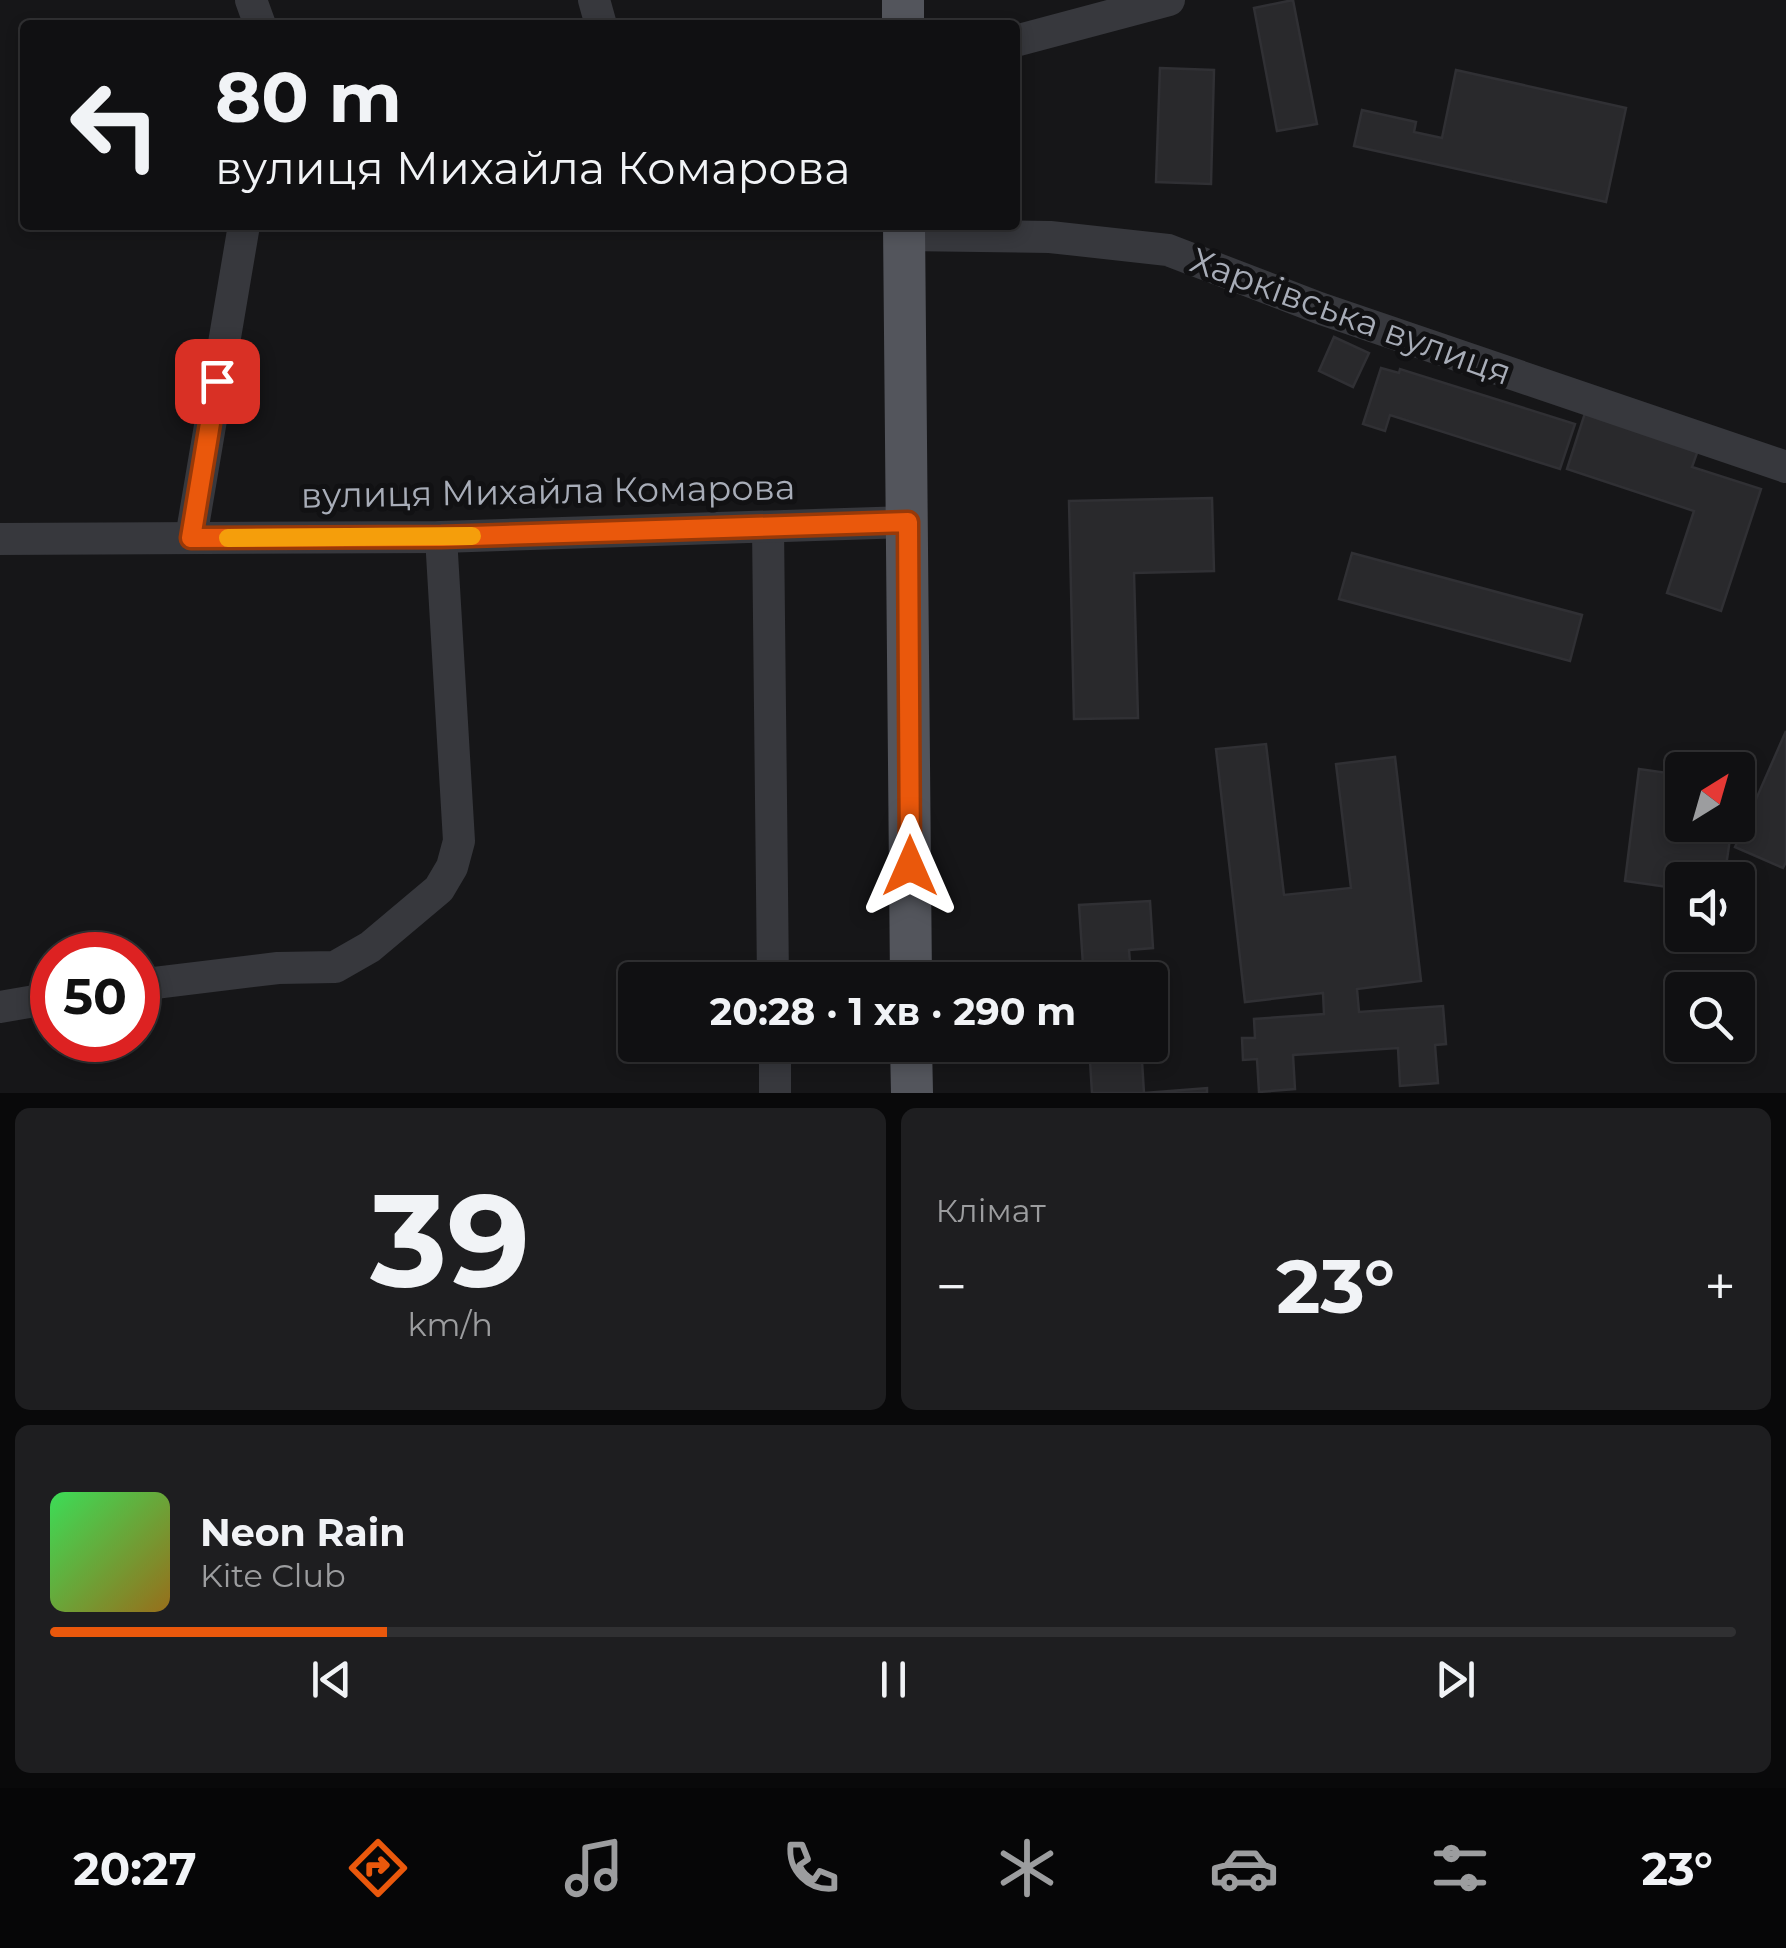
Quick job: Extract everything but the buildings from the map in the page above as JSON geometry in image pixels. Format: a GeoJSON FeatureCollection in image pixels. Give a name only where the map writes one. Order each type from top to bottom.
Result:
{"type":"FeatureCollection","features":[{"type":"Feature","properties":{"kind":"main road","name":"Харківська вулиця"},"geometry":{"type":"LineString","coordinates":[[904,230],[911,962]]}},
{"type":"Feature","properties":{"kind":"main road"},"geometry":{"type":"LineString","coordinates":[[911,1062],[912,1093]]}},
{"type":"Feature","properties":{"kind":"street"},"geometry":{"type":"LineString","coordinates":[[1020,40],[1169,0]]}},
{"type":"Feature","properties":{"kind":"street"},"geometry":{"type":"LineString","coordinates":[[191,538],[243,230]]}},
{"type":"Feature","properties":{"kind":"street","name":"Харківська вулиця"},"geometry":{"type":"LineString","coordinates":[[904,230],[1050,236],[1168,250],[1319,308],[1786,467]]}},
{"type":"Feature","properties":{"kind":"street","name":"вулиця Михайла Комарова"},"geometry":{"type":"LineString","coordinates":[[0,539],[441,537],[908,522]]}},
{"type":"Feature","properties":{"kind":"street"},"geometry":{"type":"LineString","coordinates":[[768,527],[774,962]]}},
{"type":"Feature","properties":{"kind":"street"},"geometry":{"type":"LineString","coordinates":[[160,982],[278,968],[334,967],[370,947],[439,889],[452,867],[459,842],[441,537]]}},
{"type":"Feature","properties":{"kind":"street"},"geometry":{"type":"LineString","coordinates":[[0,1007],[30,1002]]}},
{"type":"Feature","properties":{"kind":"street"},"geometry":{"type":"LineString","coordinates":[[775,1062],[776,1093]]}},
{"type":"Feature","properties":{"kind":"slow traffic"},"geometry":{"type":"LineString","coordinates":[[228,538],[472,536]]}},
{"type":"Feature","properties":{"kind":"route"},"geometry":{"type":"LineString","coordinates":[[217,381],[191,538],[441,537],[908,522],[910,866]]}}]}
